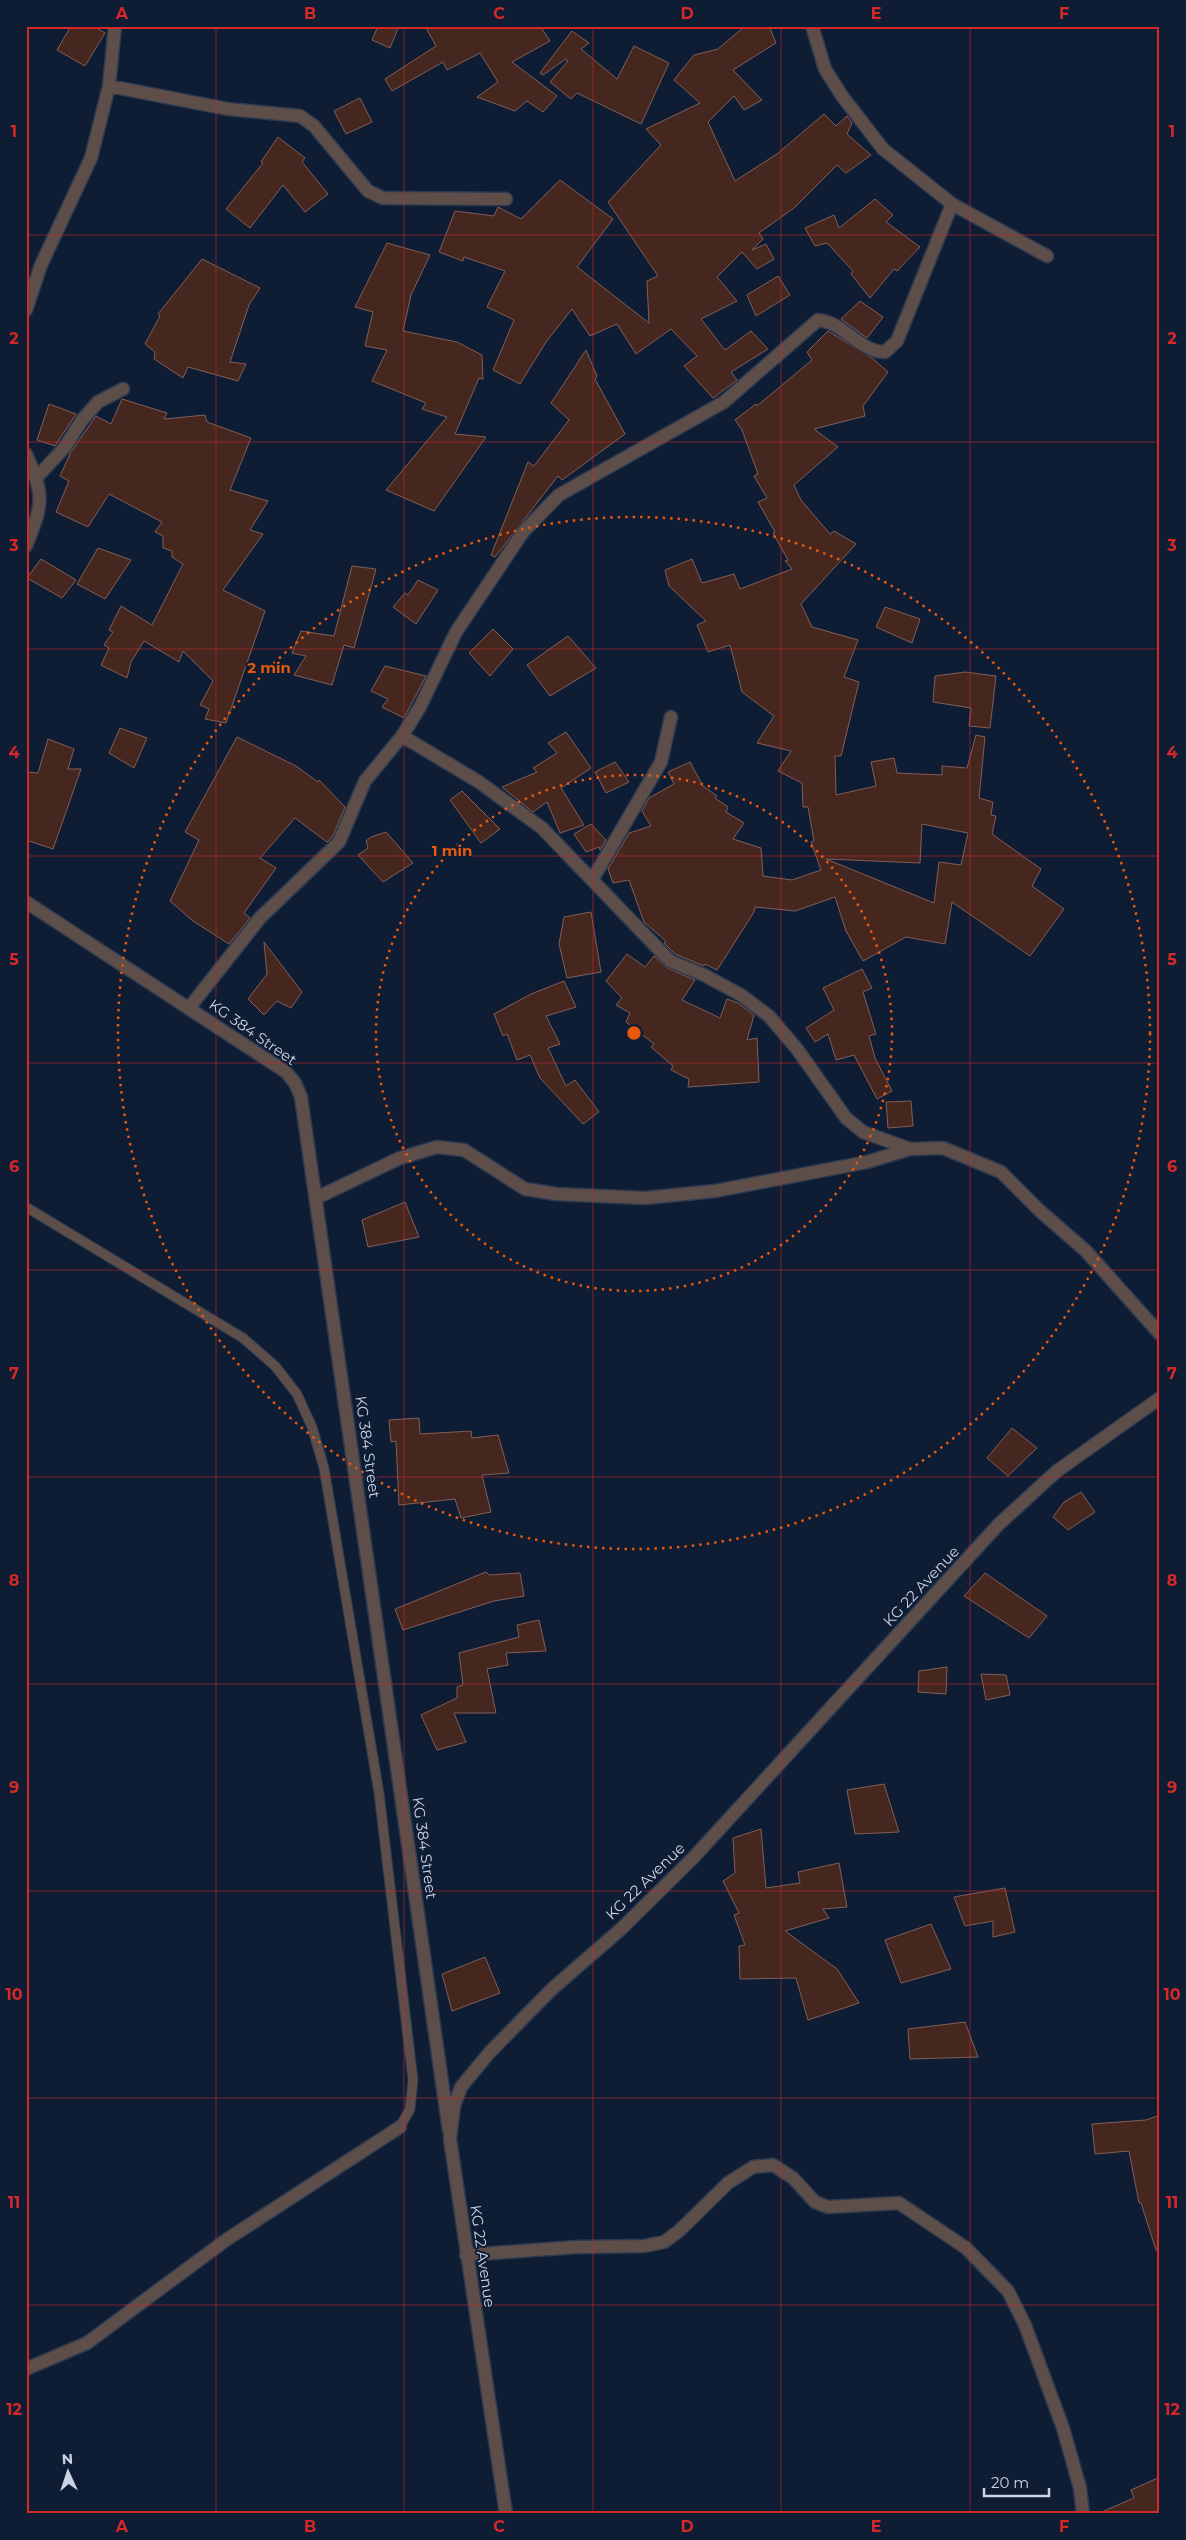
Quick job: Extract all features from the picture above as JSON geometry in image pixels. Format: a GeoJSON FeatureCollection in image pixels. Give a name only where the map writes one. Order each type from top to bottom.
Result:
{"type":"FeatureCollection","features":[{"type":"Feature","properties":{"kind":"street"},"geometry":{"type":"LineString","coordinates":[[26,310],[41,265],[90,158],[109,86],[115,26]]}},
{"type":"Feature","properties":{"kind":"street"},"geometry":{"type":"LineString","coordinates":[[812,26],[825,70],[842,96],[883,149],[952,204],[1047,256]]}},
{"type":"Feature","properties":{"kind":"street"},"geometry":{"type":"LineString","coordinates":[[109,86],[228,109],[300,116],[314,126],[368,190],[382,198],[506,199]]}},
{"type":"Feature","properties":{"kind":"street"},"geometry":{"type":"LineString","coordinates":[[189,1008],[260,918],[339,842],[365,781],[402,736],[420,706],[456,632],[493,574],[523,532],[559,495],[724,402],[818,320],[829,321],[875,352],[884,352],[896,341],[952,204]]}},
{"type":"Feature","properties":{"kind":"street"},"geometry":{"type":"LineString","coordinates":[[36,477],[65,447],[82,420],[98,402],[123,389]]}},
{"type":"Feature","properties":{"kind":"street"},"geometry":{"type":"LineString","coordinates":[[26,454],[36,477],[41,499],[26,546]]}},
{"type":"Feature","properties":{"kind":"street"},"geometry":{"type":"LineString","coordinates":[[592,880],[661,762],[670,717]]}},
{"type":"Feature","properties":{"kind":"street"},"geometry":{"type":"LineString","coordinates":[[402,736],[479,782],[542,828],[670,961],[704,975],[741,995],[769,1016],[798,1049],[846,1118],[862,1132],[910,1148]]}},
{"type":"Feature","properties":{"kind":"street","name":"KG 384 Street"},"geometry":{"type":"LineString","coordinates":[[26,902],[286,1072],[295,1083],[301,1097],[450,2139]]}},
{"type":"Feature","properties":{"kind":"street"},"geometry":{"type":"LineString","coordinates":[[316,1198],[400,1158],[436,1147],[464,1150],[525,1189],[556,1194],[645,1198],[716,1191],[867,1162],[910,1148],[944,1148],[1001,1172],[1040,1211],[1086,1251],[1160,1334]]}},
{"type":"Feature","properties":{"kind":"street","name":"KG 22 Avenue"},"geometry":{"type":"LineString","coordinates":[[506,2514],[450,2139],[454,2106],[461,2087],[490,2052],[552,1989],[620,1929],[693,1858],[1000,1524],[1057,1471],[1160,1398]]}},
{"type":"Feature","properties":{"kind":"street"},"geometry":{"type":"LineString","coordinates":[[26,2369],[87,2343],[226,2240],[400,2127]]}},
{"type":"Feature","properties":{"kind":"street"},"geometry":{"type":"LineString","coordinates":[[466,2255],[577,2247],[644,2246],[664,2242],[679,2231],[728,2183],[753,2167],[773,2165],[793,2178],[815,2202],[828,2207],[898,2203],[924,2217],[966,2248],[1008,2291],[1025,2325],[1063,2428],[1080,2488],[1083,2514]]}},
{"type":"Feature","properties":{"kind":"lane"},"geometry":{"type":"LineString","coordinates":[[26,1208],[242,1338],[274,1366],[297,1394],[312,1427],[324,1468],[379,1793],[412,2080],[410,2109],[400,2127]]}},
{"type":"Feature","properties":{"kind":"building"},"geometry":{"type":"Polygon","coordinates":[[[71,26],[93,26],[105,33],[85,66],[57,50],[71,26]]]}},
{"type":"Feature","properties":{"kind":"building"},"geometry":{"type":"Polygon","coordinates":[[[378,26],[399,26],[390,48],[372,40],[378,26]]]}},
{"type":"Feature","properties":{"kind":"building"},"geometry":{"type":"Polygon","coordinates":[[[425,26],[540,26],[550,41],[512,62],[557,96],[543,112],[527,101],[515,111],[477,97],[498,82],[480,53],[447,70],[443,62],[392,91],[385,79],[436,46],[425,26]]]}},
{"type":"Feature","properties":{"kind":"building"},"geometry":{"type":"Polygon","coordinates":[[[745,26],[769,26],[776,43],[733,70],[762,100],[744,110],[734,96],[708,122],[735,181],[777,154],[824,114],[836,126],[847,116],[852,123],[847,134],[871,155],[846,173],[837,165],[794,208],[759,233],[763,239],[752,250],[766,244],[774,259],[757,269],[742,252],[717,277],[737,301],[701,319],[725,350],[751,331],[768,349],[731,372],[737,380],[713,398],[684,366],[697,356],[671,329],[636,354],[617,324],[590,336],[572,309],[546,342],[520,384],[493,370],[514,320],[487,307],[505,271],[464,257],[463,261],[439,252],[455,211],[494,216],[498,207],[521,219],[560,180],[613,219],[577,267],[649,323],[647,281],[658,276],[608,202],[661,145],[646,129],[700,103],[674,80],[694,55],[718,49],[745,26]]]}},
{"type":"Feature","properties":{"kind":"building"},"geometry":{"type":"Polygon","coordinates":[[[572,31],[589,43],[581,49],[617,79],[634,46],[669,63],[641,124],[577,93],[571,99],[550,82],[568,61],[566,59],[543,75],[540,73],[572,31]]]}},
{"type":"Feature","properties":{"kind":"building"},"geometry":{"type":"Polygon","coordinates":[[[360,98],[372,122],[346,134],[334,111],[360,98]]]}},
{"type":"Feature","properties":{"kind":"building"},"geometry":{"type":"Polygon","coordinates":[[[278,137],[305,158],[302,162],[328,194],[305,212],[283,185],[250,228],[226,209],[263,163],[261,162],[278,137]]]}},
{"type":"Feature","properties":{"kind":"building"},"geometry":{"type":"Polygon","coordinates":[[[875,199],[893,215],[886,222],[920,247],[897,271],[894,269],[870,298],[851,274],[853,271],[827,243],[815,246],[805,228],[834,215],[839,228],[875,199]]]}},
{"type":"Feature","properties":{"kind":"building"},"geometry":{"type":"Polygon","coordinates":[[[387,243],[430,255],[411,295],[403,331],[457,342],[482,355],[483,379],[479,378],[455,434],[486,437],[434,511],[386,490],[447,417],[422,409],[426,403],[372,381],[387,350],[365,346],[373,312],[355,307],[387,243]]]}},
{"type":"Feature","properties":{"kind":"building"},"geometry":{"type":"Polygon","coordinates":[[[202,259],[260,288],[249,305],[230,362],[246,364],[238,381],[188,367],[183,378],[154,359],[155,352],[145,344],[160,316],[158,314],[202,259]]]}},
{"type":"Feature","properties":{"kind":"building"},"geometry":{"type":"Polygon","coordinates":[[[778,276],[790,295],[756,316],[747,295],[778,276]]]}},
{"type":"Feature","properties":{"kind":"building"},"geometry":{"type":"Polygon","coordinates":[[[860,301],[883,317],[867,338],[841,319],[860,301]]]}},
{"type":"Feature","properties":{"kind":"building"},"geometry":{"type":"Polygon","coordinates":[[[828,331],[872,358],[888,372],[863,406],[865,416],[814,429],[838,447],[794,485],[801,500],[830,534],[834,531],[856,544],[801,604],[812,627],[858,640],[844,677],[859,682],[841,756],[835,756],[836,795],[876,786],[871,762],[894,758],[897,773],[942,775],[942,766],[967,768],[976,735],[985,737],[979,798],[993,802],[991,815],[996,816],[992,834],[1041,869],[1032,886],[1064,909],[1030,956],[952,902],[945,944],[906,937],[863,961],[846,931],[835,897],[795,911],[755,907],[754,912],[717,970],[675,954],[664,943],[666,941],[644,922],[629,880],[613,883],[608,869],[629,833],[651,826],[642,811],[649,798],[674,784],[668,772],[690,762],[703,786],[728,807],[726,812],[744,823],[733,839],[761,848],[763,876],[792,880],[821,870],[811,842],[814,841],[808,807],[803,807],[802,783],[778,771],[791,751],[757,743],[774,716],[742,692],[730,645],[708,652],[697,625],[706,621],[669,586],[665,570],[692,559],[702,583],[734,574],[740,589],[792,569],[785,561],[788,560],[758,502],[767,498],[754,476],[758,474],[742,430],[735,420],[756,404],[757,406],[812,360],[807,352],[828,331]],[[922,824],[920,863],[826,859],[934,903],[939,862],[961,865],[968,833],[922,824]]]}},
{"type":"Feature","properties":{"kind":"building"},"geometry":{"type":"Polygon","coordinates":[[[586,350],[597,376],[595,379],[625,434],[562,480],[558,476],[495,557],[491,555],[528,462],[534,466],[569,420],[551,403],[586,350]]]}},
{"type":"Feature","properties":{"kind":"building"},"geometry":{"type":"Polygon","coordinates":[[[122,399],[167,413],[164,419],[205,415],[207,422],[251,438],[230,490],[268,501],[250,530],[263,534],[223,590],[265,611],[226,723],[205,719],[209,709],[200,705],[213,681],[183,651],[179,662],[144,641],[131,662],[127,678],[101,665],[109,648],[104,645],[113,632],[109,630],[121,606],[152,625],[183,564],[172,557],[172,551],[163,548],[163,536],[155,532],[162,522],[109,494],[88,527],[56,512],[69,481],[60,476],[71,452],[96,416],[111,424],[122,399]]]}},
{"type":"Feature","properties":{"kind":"building"},"geometry":{"type":"Polygon","coordinates":[[[49,404],[76,414],[55,446],[37,440],[49,404]]]}},
{"type":"Feature","properties":{"kind":"building"},"geometry":{"type":"Polygon","coordinates":[[[98,548],[131,560],[105,599],[77,584],[98,548]]]}},
{"type":"Feature","properties":{"kind":"building"},"geometry":{"type":"Polygon","coordinates":[[[41,559],[76,580],[62,598],[27,578],[41,559]]]}},
{"type":"Feature","properties":{"kind":"building"},"geometry":{"type":"Polygon","coordinates":[[[352,566],[376,569],[354,648],[344,645],[332,685],[294,675],[306,656],[292,653],[301,631],[334,636],[352,566]]]}},
{"type":"Feature","properties":{"kind":"building"},"geometry":{"type":"Polygon","coordinates":[[[418,580],[438,590],[416,624],[393,607],[405,593],[408,595],[418,580]]]}},
{"type":"Feature","properties":{"kind":"building"},"geometry":{"type":"Polygon","coordinates":[[[885,607],[920,619],[912,643],[876,627],[885,607]]]}},
{"type":"Feature","properties":{"kind":"building"},"geometry":{"type":"Polygon","coordinates":[[[493,629],[513,649],[490,676],[469,653],[493,629]]]}},
{"type":"Feature","properties":{"kind":"building"},"geometry":{"type":"Polygon","coordinates":[[[568,636],[596,668],[550,696],[527,665],[568,636]]]}},
{"type":"Feature","properties":{"kind":"building"},"geometry":{"type":"Polygon","coordinates":[[[385,666],[426,676],[404,718],[382,707],[388,699],[371,691],[385,666]]]}},
{"type":"Feature","properties":{"kind":"building"},"geometry":{"type":"Polygon","coordinates":[[[965,672],[996,676],[990,728],[969,726],[971,708],[933,702],[935,676],[965,672]]]}},
{"type":"Feature","properties":{"kind":"building"},"geometry":{"type":"Polygon","coordinates":[[[120,728],[147,738],[134,768],[109,753],[120,728]]]}},
{"type":"Feature","properties":{"kind":"building"},"geometry":{"type":"Polygon","coordinates":[[[566,732],[591,768],[561,788],[584,825],[560,833],[547,802],[533,812],[502,787],[537,772],[533,768],[557,753],[548,743],[566,732]]]}},
{"type":"Feature","properties":{"kind":"building"},"geometry":{"type":"Polygon","coordinates":[[[237,737],[296,766],[318,782],[319,780],[345,807],[333,836],[327,842],[295,818],[260,858],[276,868],[244,913],[250,918],[229,944],[193,921],[170,901],[199,840],[185,832],[237,737]]]}},
{"type":"Feature","properties":{"kind":"building"},"geometry":{"type":"Polygon","coordinates":[[[48,739],[74,749],[68,769],[81,769],[53,849],[26,840],[26,772],[38,773],[48,739]]]}},
{"type":"Feature","properties":{"kind":"building"},"geometry":{"type":"Polygon","coordinates":[[[615,762],[629,782],[606,793],[595,772],[615,762]]]}},
{"type":"Feature","properties":{"kind":"building"},"geometry":{"type":"Polygon","coordinates":[[[462,791],[500,829],[481,843],[450,800],[462,791]]]}},
{"type":"Feature","properties":{"kind":"building"},"geometry":{"type":"Polygon","coordinates":[[[591,824],[606,840],[600,850],[599,847],[586,852],[574,834],[591,824]]]}},
{"type":"Feature","properties":{"kind":"building"},"geometry":{"type":"Polygon","coordinates":[[[386,832],[413,863],[383,882],[358,855],[368,848],[366,841],[371,837],[386,832]]]}},
{"type":"Feature","properties":{"kind":"building"},"geometry":{"type":"Polygon","coordinates":[[[591,912],[601,972],[567,978],[559,944],[564,917],[591,912]]]}},
{"type":"Feature","properties":{"kind":"building"},"geometry":{"type":"Polygon","coordinates":[[[264,942],[302,992],[291,1008],[277,1001],[264,1015],[248,999],[267,974],[264,942]]]}},
{"type":"Feature","properties":{"kind":"building"},"geometry":{"type":"Polygon","coordinates":[[[627,954],[645,967],[654,956],[667,968],[695,980],[682,1000],[720,1018],[727,999],[738,1003],[754,1015],[747,1040],[757,1038],[759,1082],[688,1087],[689,1079],[671,1070],[673,1066],[651,1047],[654,1044],[626,1022],[630,1013],[616,1005],[622,998],[606,981],[627,954]]]}},
{"type":"Feature","properties":{"kind":"building"},"geometry":{"type":"Polygon","coordinates":[[[862,969],[872,988],[863,992],[876,1034],[869,1036],[875,1058],[892,1091],[877,1099],[854,1055],[836,1060],[828,1034],[815,1042],[806,1028],[834,1010],[823,988],[862,969]]]}},
{"type":"Feature","properties":{"kind":"building"},"geometry":{"type":"Polygon","coordinates":[[[564,981],[576,1007],[546,1016],[560,1044],[548,1048],[566,1086],[575,1080],[599,1112],[583,1124],[540,1078],[530,1055],[517,1060],[507,1034],[503,1036],[494,1014],[531,994],[564,981]]]}},
{"type":"Feature","properties":{"kind":"building"},"geometry":{"type":"Polygon","coordinates":[[[911,1101],[913,1126],[888,1128],[886,1102],[911,1101]]]}},
{"type":"Feature","properties":{"kind":"building"},"geometry":{"type":"Polygon","coordinates":[[[405,1202],[419,1237],[368,1247],[362,1220],[405,1202]]]}},
{"type":"Feature","properties":{"kind":"building"},"geometry":{"type":"Polygon","coordinates":[[[419,1418],[420,1434],[471,1431],[472,1438],[498,1435],[509,1473],[482,1475],[491,1512],[461,1518],[455,1499],[399,1505],[396,1441],[391,1442],[389,1420],[419,1418]]]}},
{"type":"Feature","properties":{"kind":"building"},"geometry":{"type":"Polygon","coordinates":[[[1012,1428],[1037,1448],[1008,1476],[987,1458],[1012,1428]]]}},
{"type":"Feature","properties":{"kind":"building"},"geometry":{"type":"Polygon","coordinates":[[[1081,1492],[1095,1512],[1068,1530],[1053,1517],[1064,1502],[1081,1492]]]}},
{"type":"Feature","properties":{"kind":"building"},"geometry":{"type":"Polygon","coordinates":[[[486,1572],[489,1575],[520,1573],[524,1596],[494,1601],[403,1630],[395,1609],[486,1572]]]}},
{"type":"Feature","properties":{"kind":"building"},"geometry":{"type":"Polygon","coordinates":[[[985,1573],[1047,1616],[1029,1638],[964,1596],[985,1573]]]}},
{"type":"Feature","properties":{"kind":"building"},"geometry":{"type":"Polygon","coordinates":[[[539,1620],[546,1651],[506,1653],[508,1665],[487,1669],[496,1713],[454,1713],[466,1742],[437,1750],[421,1715],[457,1698],[457,1687],[463,1685],[459,1653],[519,1637],[517,1625],[539,1620]]]}},
{"type":"Feature","properties":{"kind":"building"},"geometry":{"type":"Polygon","coordinates":[[[947,1667],[946,1694],[918,1692],[919,1671],[947,1667]]]}},
{"type":"Feature","properties":{"kind":"building"},"geometry":{"type":"Polygon","coordinates":[[[981,1674],[1006,1675],[1010,1695],[986,1700],[981,1674]]]}},
{"type":"Feature","properties":{"kind":"building"},"geometry":{"type":"Polygon","coordinates":[[[884,1784],[899,1832],[855,1834],[847,1790],[884,1784]]]}},
{"type":"Feature","properties":{"kind":"building"},"geometry":{"type":"Polygon","coordinates":[[[761,1829],[766,1888],[800,1883],[798,1872],[839,1863],[847,1907],[823,1909],[829,1918],[785,1931],[837,1969],[859,2003],[808,2020],[796,1978],[740,1979],[739,1946],[745,1945],[734,1915],[739,1913],[723,1881],[735,1873],[733,1838],[761,1829]]]}},
{"type":"Feature","properties":{"kind":"building"},"geometry":{"type":"Polygon","coordinates":[[[1005,1888],[1015,1932],[993,1937],[993,1921],[965,1926],[954,1897],[1005,1888]]]}},
{"type":"Feature","properties":{"kind":"building"},"geometry":{"type":"Polygon","coordinates":[[[931,1924],[951,1969],[901,1983],[885,1940],[931,1924]]]}},
{"type":"Feature","properties":{"kind":"building"},"geometry":{"type":"Polygon","coordinates":[[[485,1957],[500,1993],[452,2011],[442,1974],[485,1957]]]}},
{"type":"Feature","properties":{"kind":"building"},"geometry":{"type":"Polygon","coordinates":[[[965,2022],[978,2057],[910,2059],[908,2029],[965,2022]]]}},
{"type":"Feature","properties":{"kind":"building"},"geometry":{"type":"Polygon","coordinates":[[[1160,2115],[1160,2249],[1156,2250],[1141,2203],[1139,2203],[1129,2151],[1095,2154],[1092,2124],[1146,2120],[1160,2115]]]}},
{"type":"Feature","properties":{"kind":"building"},"geometry":{"type":"Polygon","coordinates":[[[1160,2477],[1160,2514],[1097,2514],[1134,2498],[1131,2490],[1160,2477]]]}}]}
